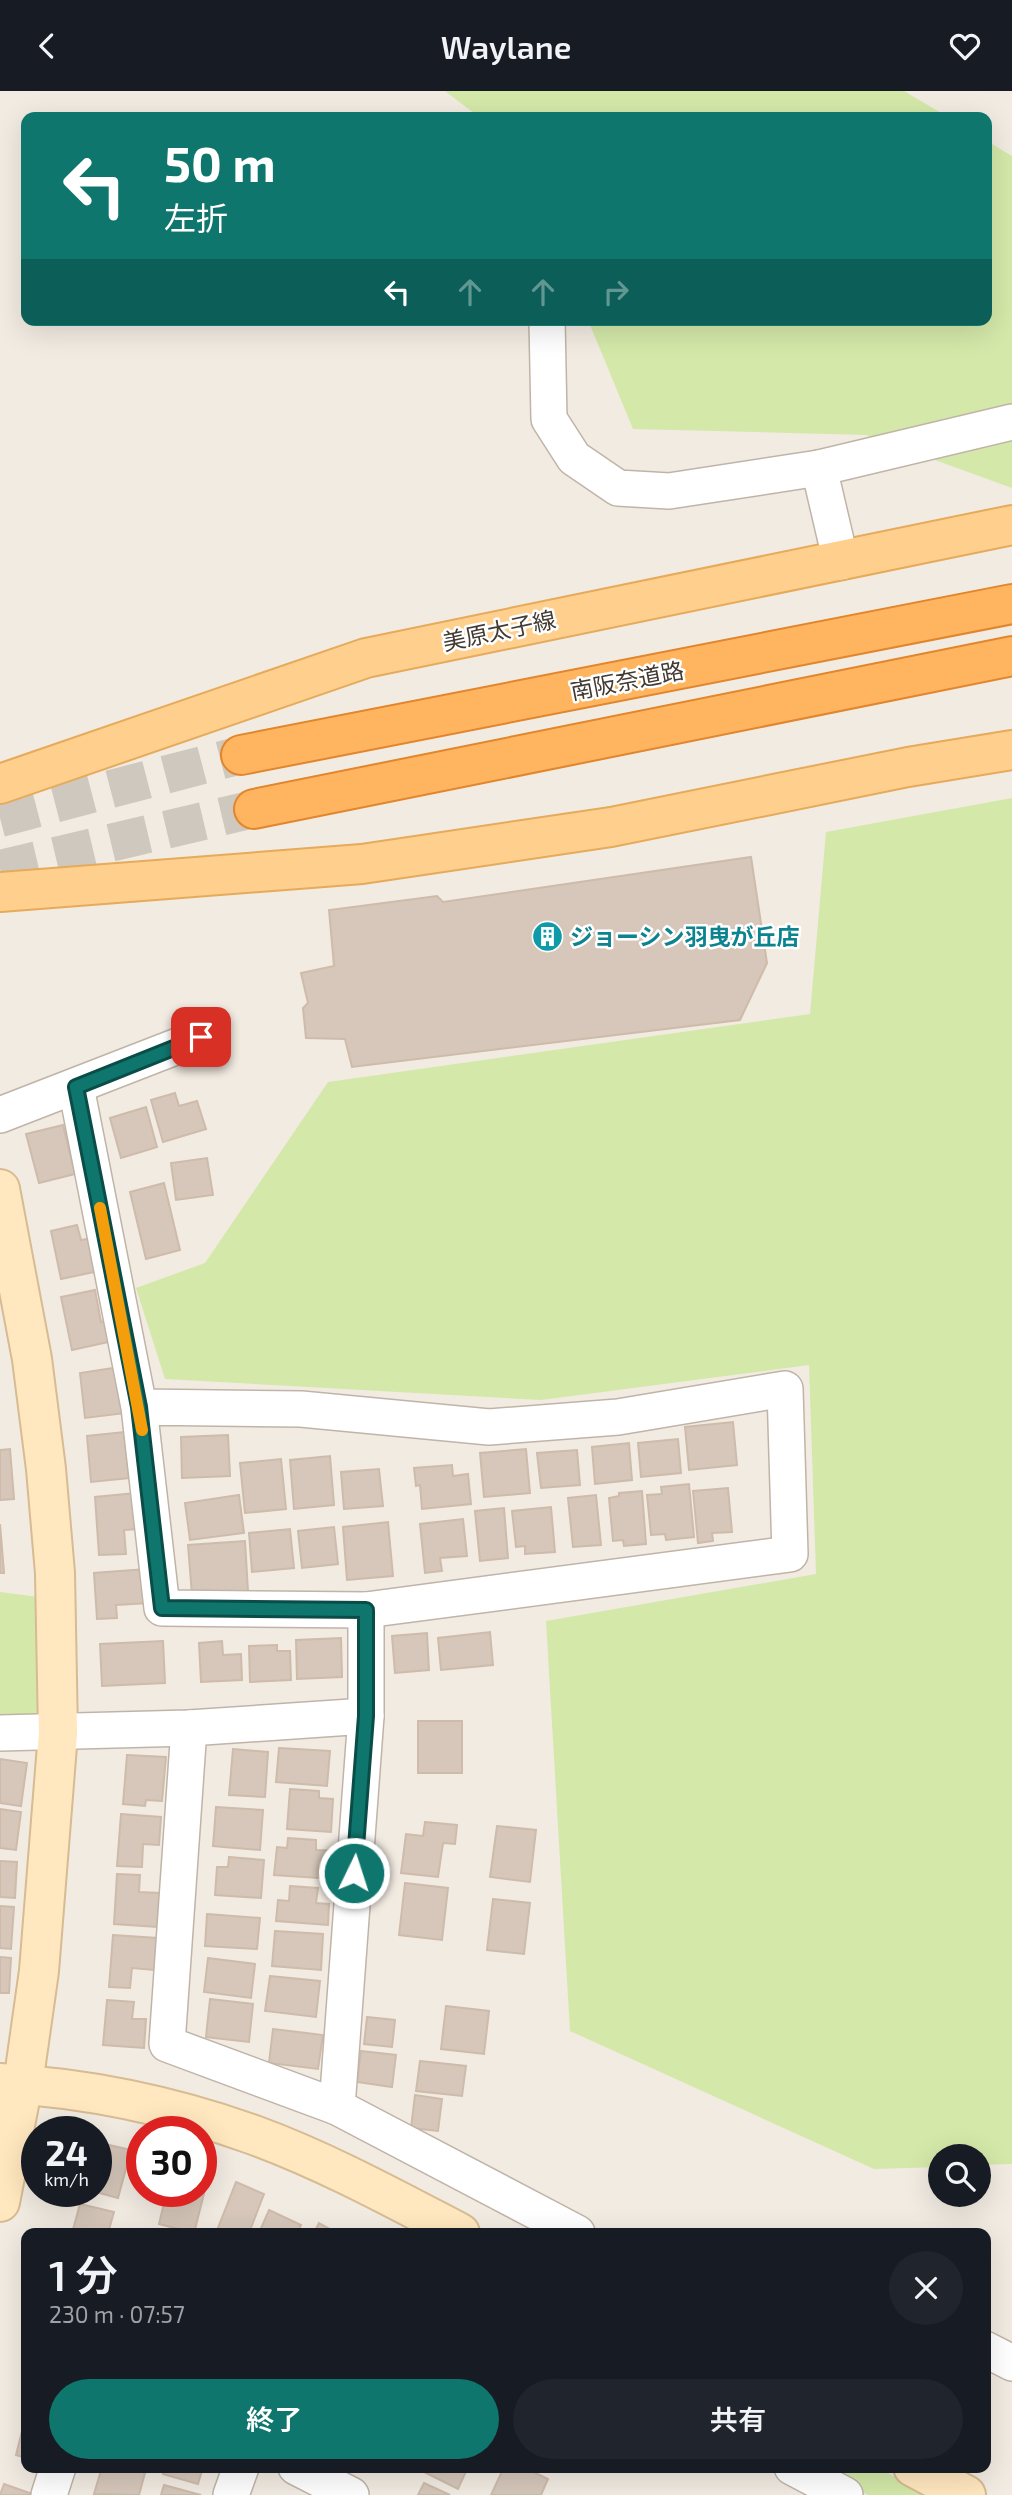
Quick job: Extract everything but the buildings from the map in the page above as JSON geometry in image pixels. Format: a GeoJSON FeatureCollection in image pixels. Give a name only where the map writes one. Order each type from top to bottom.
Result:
{"type":"FeatureCollection","features":[{"type":"Feature","properties":{"kind":"highway","name":"南阪奈道路"},"geometry":{"type":"LineString","coordinates":[[241,755],[1012,604]]}},
{"type":"Feature","properties":{"kind":"highway"},"geometry":{"type":"LineString","coordinates":[[254,809],[1012,656]]}},
{"type":"Feature","properties":{"kind":"main road","name":"美原太子線"},"geometry":{"type":"LineString","coordinates":[[0,784],[366,658],[1012,525]]}},
{"type":"Feature","properties":{"kind":"main road"},"geometry":{"type":"LineString","coordinates":[[0,892],[362,865],[611,827],[908,767],[1012,750]]}},
{"type":"Feature","properties":{"kind":"street"},"geometry":{"type":"LineString","coordinates":[[547,326],[549,419],[574,458],[618,488],[668,491],[819,468],[1012,422]]}},
{"type":"Feature","properties":{"kind":"street"},"geometry":{"type":"LineString","coordinates":[[819,468],[841,562]]}},
{"type":"Feature","properties":{"kind":"street"},"geometry":{"type":"LineString","coordinates":[[0,1115],[201,1037]]}},
{"type":"Feature","properties":{"kind":"street"},"geometry":{"type":"LineString","coordinates":[[76,1087],[139,1407],[162,1608],[366,1610],[790,1554],[785,1389],[618,1417],[489,1427],[301,1409],[139,1407]]}},
{"type":"Feature","properties":{"kind":"street"},"geometry":{"type":"LineString","coordinates":[[0,1189],[32,1359],[46,1469],[55,1573],[58,1733],[39,1971],[12,2083],[0,2202]]}},
{"type":"Feature","properties":{"kind":"street"},"geometry":{"type":"LineString","coordinates":[[337,2107],[366,1716],[366,1610]]}},
{"type":"Feature","properties":{"kind":"street"},"geometry":{"type":"LineString","coordinates":[[0,1733],[189,1728],[366,1716]]}},
{"type":"Feature","properties":{"kind":"street"},"geometry":{"type":"LineString","coordinates":[[189,1728],[166,2044],[337,2107],[567,2228]]}},
{"type":"Feature","properties":{"kind":"street"},"geometry":{"type":"LineString","coordinates":[[12,2083],[94,2094],[167,2109],[254,2135],[360,2181],[450,2228]]}},
{"type":"Feature","properties":{"kind":"street"},"geometry":{"type":"LineString","coordinates":[[991,2352],[1012,2363]]}},
{"type":"Feature","properties":{"kind":"street"},"geometry":{"type":"LineString","coordinates":[[49,2495],[56,2473]]}},
{"type":"Feature","properties":{"kind":"street"},"geometry":{"type":"LineString","coordinates":[[231,2495],[239,2473]]}},
{"type":"Feature","properties":{"kind":"street"},"geometry":{"type":"LineString","coordinates":[[308,2473],[351,2495]]}},
{"type":"Feature","properties":{"kind":"street"},"geometry":{"type":"LineString","coordinates":[[802,2473],[833,2492]]}},
{"type":"Feature","properties":{"kind":"street"},"geometry":{"type":"LineString","coordinates":[[924,2473],[966,2495]]}},
{"type":"Feature","properties":{"kind":"green space"},"geometry":{"type":"Polygon","coordinates":[[[445,91],[904,91],[940,112],[472,112],[445,91]]]}},
{"type":"Feature","properties":{"kind":"green space"},"geometry":{"type":"Polygon","coordinates":[[[992,144],[1012,156],[1012,488],[866,435],[633,429],[590,326],[992,326],[992,144]]]}},
{"type":"Feature","properties":{"kind":"green space"},"geometry":{"type":"Polygon","coordinates":[[[1012,798],[1012,2164],[991,2165],[991,2144],[928,2144],[928,2167],[874,2169],[570,2031],[546,1621],[816,1574],[809,1365],[541,1400],[165,1379],[136,1288],[205,1263],[328,1082],[810,1014],[826,832],[1012,798]]]}},
{"type":"Feature","properties":{"kind":"green space"},"geometry":{"type":"Polygon","coordinates":[[[0,1592],[39,1597],[42,1719],[0,1719],[0,1592]]]}},
{"type":"Feature","properties":{"kind":"green space"},"geometry":{"type":"Polygon","coordinates":[[[825,2473],[888,2473],[931,2495],[868,2495],[825,2473]]]}},
{"type":"Feature","properties":{"kind":"tunnel"},"geometry":{"type":"LineString","coordinates":[[0,818],[241,755]]}},
{"type":"Feature","properties":{"kind":"tunnel"},"geometry":{"type":"LineString","coordinates":[[0,869],[254,809]]}},
{"type":"Feature","properties":{"kind":"slow traffic"},"geometry":{"type":"LineString","coordinates":[[100,1208],[142,1430]]}},
{"type":"Feature","properties":{"kind":"place","name":"ジョーシン羽曳が丘店"},"geometry":{"type":"Point","coordinates":[547,936]}},
{"type":"Feature","properties":{"kind":"route"},"geometry":{"type":"LineString","coordinates":[[201,1037],[76,1087],[139,1407],[162,1608],[366,1610],[366,1716],[354,1873]]}}]}
